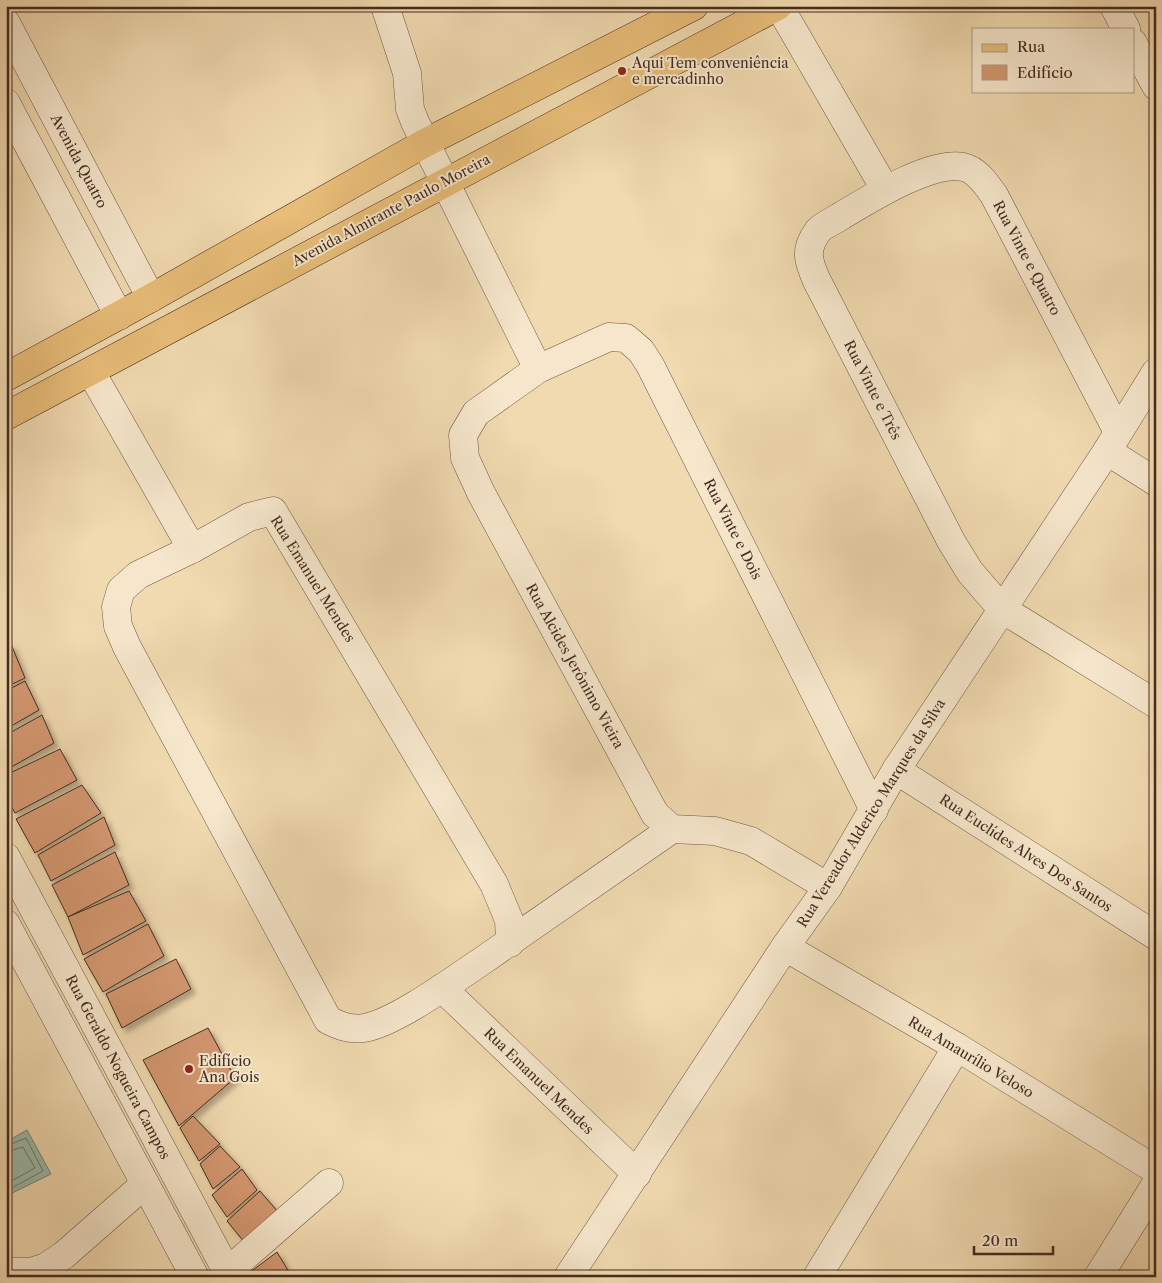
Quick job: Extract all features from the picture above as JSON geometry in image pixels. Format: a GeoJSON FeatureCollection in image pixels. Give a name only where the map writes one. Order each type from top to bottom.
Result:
{"type":"FeatureCollection","features":[{"type":"Feature","properties":{"kind":"main road"},"geometry":{"type":"LineString","coordinates":[[6,377],[119,316],[425,143],[694,6]]}},
{"type":"Feature","properties":{"kind":"main road","name":"Avenida Almirante Paulo Moreira"},"geometry":{"type":"LineString","coordinates":[[6,416],[778,6]]}},
{"type":"Feature","properties":{"kind":"street"},"geometry":{"type":"LineString","coordinates":[[385,6],[407,73],[410,109],[444,182],[538,369]]}},
{"type":"Feature","properties":{"kind":"street"},"geometry":{"type":"LineString","coordinates":[[778,6],[885,189]]}},
{"type":"Feature","properties":{"kind":"street"},"geometry":{"type":"LineString","coordinates":[[1114,6],[1125,28]]}},
{"type":"Feature","properties":{"kind":"street","name":"Avenida Quatro"},"geometry":{"type":"LineString","coordinates":[[6,24],[151,298]]}},
{"type":"Feature","properties":{"kind":"street"},"geometry":{"type":"LineString","coordinates":[[1134,45],[1156,86]]}},
{"type":"Feature","properties":{"kind":"street"},"geometry":{"type":"LineString","coordinates":[[6,103],[119,316]]}},
{"type":"Feature","properties":{"kind":"street","name":"Rua Vinte e Quatro"},"geometry":{"type":"LineString","coordinates":[[885,189],[942,168],[964,167],[982,178],[994,194],[1112,442]]}},
{"type":"Feature","properties":{"kind":"street","name":"Rua Vinte e Três"},"geometry":{"type":"LineString","coordinates":[[885,189],[819,230],[807,258],[951,541],[970,572],[1002,609]]}},
{"type":"Feature","properties":{"kind":"street","name":"Rua Vinte e Dois"},"geometry":{"type":"LineString","coordinates":[[538,369],[609,337],[626,338],[641,352],[659,383],[874,810]]}},
{"type":"Feature","properties":{"kind":"street","name":"Rua Alcides Jerônimo Vieira"},"geometry":{"type":"LineString","coordinates":[[538,369],[476,413],[463,435],[466,458],[481,493],[656,814],[672,829]]}},
{"type":"Feature","properties":{"kind":"street"},"geometry":{"type":"LineString","coordinates":[[92,372],[192,549]]}},
{"type":"Feature","properties":{"kind":"street","name":"Rua Vereador Alderico Marques da Silva"},"geometry":{"type":"LineString","coordinates":[[568,1277],[785,947],[828,887],[896,770],[1156,372]]}},
{"type":"Feature","properties":{"kind":"street"},"geometry":{"type":"LineString","coordinates":[[1112,442],[1156,482]]}},
{"type":"Feature","properties":{"kind":"street","name":"Rua Emanuel Mendes"},"geometry":{"type":"LineString","coordinates":[[273,511],[494,884],[509,920],[510,943],[442,988],[382,1021],[364,1028],[342,1028],[328,1020],[118,626],[116,607],[121,590],[138,575],[192,549],[249,517],[273,511]]}},
{"type":"Feature","properties":{"kind":"street"},"geometry":{"type":"LineString","coordinates":[[1002,609],[1156,704]]}},
{"type":"Feature","properties":{"kind":"street","name":"Rua Euclídes Alves Dos Santos"},"geometry":{"type":"LineString","coordinates":[[896,770],[1156,936]]}},
{"type":"Feature","properties":{"kind":"street"},"geometry":{"type":"LineString","coordinates":[[510,943],[672,829],[715,831],[752,841],[828,887]]}},
{"type":"Feature","properties":{"kind":"street","name":"Rua Geraldo Nogueira Campos"},"geometry":{"type":"LineString","coordinates":[[6,857],[229,1274]]}},
{"type":"Feature","properties":{"kind":"street"},"geometry":{"type":"LineString","coordinates":[[6,924],[195,1277]]}},
{"type":"Feature","properties":{"kind":"street","name":"Rua Amaurílio Veloso"},"geometry":{"type":"LineString","coordinates":[[785,947],[957,1047],[1156,1170]]}},
{"type":"Feature","properties":{"kind":"street"},"geometry":{"type":"LineString","coordinates":[[27,962],[55,948]]}},
{"type":"Feature","properties":{"kind":"street","name":"Rua Emanuel Mendes"},"geometry":{"type":"LineString","coordinates":[[442,988],[636,1174]]}},
{"type":"Feature","properties":{"kind":"street"},"geometry":{"type":"LineString","coordinates":[[817,1277],[957,1047]]}},
{"type":"Feature","properties":{"kind":"street"},"geometry":{"type":"LineString","coordinates":[[229,1274],[329,1183]]}},
{"type":"Feature","properties":{"kind":"street"},"geometry":{"type":"LineString","coordinates":[[6,1272],[30,1272],[46,1267],[64,1255],[145,1184]]}},
{"type":"Feature","properties":{"kind":"street"},"geometry":{"type":"LineString","coordinates":[[1098,1277],[1156,1184]]}},
{"type":"Feature","properties":{"kind":"water"},"geometry":{"type":"Polygon","coordinates":[[[27,1130],[51,1174],[6,1196],[6,1142],[27,1130]]]}},
{"type":"Feature","properties":{"kind":"building"},"geometry":{"type":"Polygon","coordinates":[[[11,644],[25,678],[6,687],[6,646],[11,644]]]}},
{"type":"Feature","properties":{"kind":"building"},"geometry":{"type":"Polygon","coordinates":[[[25,681],[39,710],[6,729],[6,691],[25,681]]]}},
{"type":"Feature","properties":{"kind":"building"},"geometry":{"type":"Polygon","coordinates":[[[42,715],[54,743],[6,770],[6,735],[42,715]]]}},
{"type":"Feature","properties":{"kind":"building"},"geometry":{"type":"Polygon","coordinates":[[[60,749],[77,780],[15,813],[6,797],[6,775],[60,749]]]}},
{"type":"Feature","properties":{"kind":"building"},"geometry":{"type":"Polygon","coordinates":[[[82,785],[101,813],[35,853],[16,819],[82,785]]]}},
{"type":"Feature","properties":{"kind":"building"},"geometry":{"type":"Polygon","coordinates":[[[104,817],[115,845],[51,881],[38,855],[104,817]]]}},
{"type":"Feature","properties":{"kind":"building"},"geometry":{"type":"Polygon","coordinates":[[[115,852],[129,885],[68,917],[52,885],[115,852]]]}},
{"type":"Feature","properties":{"kind":"building"},"geometry":{"type":"Polygon","coordinates":[[[129,891],[146,921],[83,955],[68,917],[129,891]]]}},
{"type":"Feature","properties":{"kind":"building"},"geometry":{"type":"Polygon","coordinates":[[[148,924],[164,956],[103,992],[84,959],[148,924]]]}},
{"type":"Feature","properties":{"kind":"building"},"geometry":{"type":"Polygon","coordinates":[[[176,959],[191,989],[122,1028],[106,994],[176,959]]]}},
{"type":"Feature","properties":{"kind":"building","name":"Edifício Ana Gois"},"geometry":{"type":"Polygon","coordinates":[[[208,1028],[235,1078],[179,1126],[143,1060],[208,1028]]]}},
{"type":"Feature","properties":{"kind":"building"},"geometry":{"type":"Polygon","coordinates":[[[193,1116],[220,1144],[199,1161],[180,1128],[193,1116]]]}},
{"type":"Feature","properties":{"kind":"building"},"geometry":{"type":"Polygon","coordinates":[[[220,1146],[240,1167],[213,1189],[200,1164],[220,1146]]]}},
{"type":"Feature","properties":{"kind":"building"},"geometry":{"type":"Polygon","coordinates":[[[242,1169],[257,1190],[227,1217],[212,1195],[242,1169]]]}},
{"type":"Feature","properties":{"kind":"building"},"geometry":{"type":"Polygon","coordinates":[[[260,1191],[279,1213],[245,1243],[227,1221],[260,1191]]]}},
{"type":"Feature","properties":{"kind":"building"},"geometry":{"type":"Polygon","coordinates":[[[277,1252],[292,1277],[251,1277],[249,1273],[277,1252]]]}},
{"type":"Feature","properties":{"kind":"place","name":"Aqui Tem conveniência e mercadinho"},"geometry":{"type":"Point","coordinates":[622,71]}},
{"type":"Feature","properties":{"kind":"place","name":"Edifício Ana Gois"},"geometry":{"type":"Point","coordinates":[189,1069]}}]}
